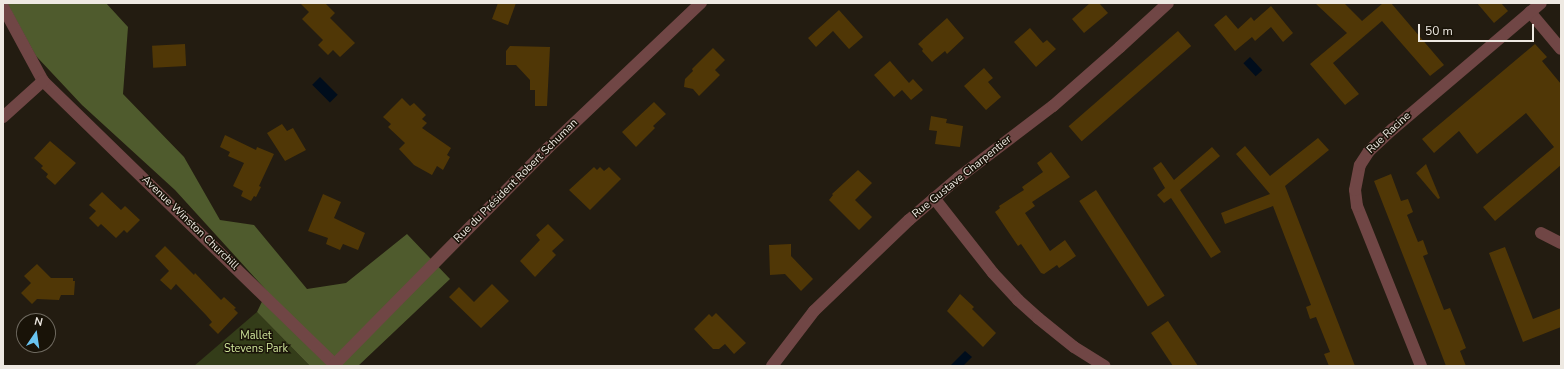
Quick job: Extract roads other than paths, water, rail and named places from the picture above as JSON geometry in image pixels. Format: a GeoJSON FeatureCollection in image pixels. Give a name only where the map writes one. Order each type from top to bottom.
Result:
{"type":"FeatureCollection","features":[{"type":"Feature","properties":{"kind":"street","name":"Rue du Président Robert Schuman"},"geometry":{"type":"LineString","coordinates":[[336,365],[548,148],[701,3]]}},
{"type":"Feature","properties":{"kind":"street","name":"Rue Gustave Charpentier"},"geometry":{"type":"LineString","coordinates":[[772,366],[811,316],[833,292],[934,198],[1053,106],[1168,3]]}},
{"type":"Feature","properties":{"kind":"street","name":"Rue Racine"},"geometry":{"type":"LineString","coordinates":[[1421,366],[1360,214],[1355,190],[1358,171],[1364,158],[1377,144],[1511,27],[1541,3]]}},
{"type":"Feature","properties":{"kind":"street","name":"Avenue Winston Churchill"},"geometry":{"type":"LineString","coordinates":[[3,7],[43,81],[336,365]]}},
{"type":"Feature","properties":{"kind":"street"},"geometry":{"type":"LineString","coordinates":[[1530,12],[1561,49]]}},
{"type":"Feature","properties":{"kind":"street"},"geometry":{"type":"LineString","coordinates":[[3,117],[43,81]]}},
{"type":"Feature","properties":{"kind":"street"},"geometry":{"type":"LineString","coordinates":[[934,198],[993,273],[1018,300],[1057,333],[1104,366]]}},
{"type":"Feature","properties":{"kind":"street"},"geometry":{"type":"LineString","coordinates":[[1541,233],[1561,243]]}},
{"type":"Feature","properties":{"kind":"water"},"geometry":{"type":"Polygon","coordinates":[[[1250,57],[1262,70],[1256,76],[1243,63],[1250,57]]]}},
{"type":"Feature","properties":{"kind":"water"},"geometry":{"type":"Polygon","coordinates":[[[320,77],[338,95],[330,102],[312,85],[320,77]]]}},
{"type":"Feature","properties":{"kind":"water"},"geometry":{"type":"Polygon","coordinates":[[[965,351],[972,357],[963,366],[950,366],[965,351]]]}},
{"type":"Feature","properties":{"kind":"park label","name":"Mallet Stevens Park"},"geometry":{"type":"Point","coordinates":[256,343]}}]}
